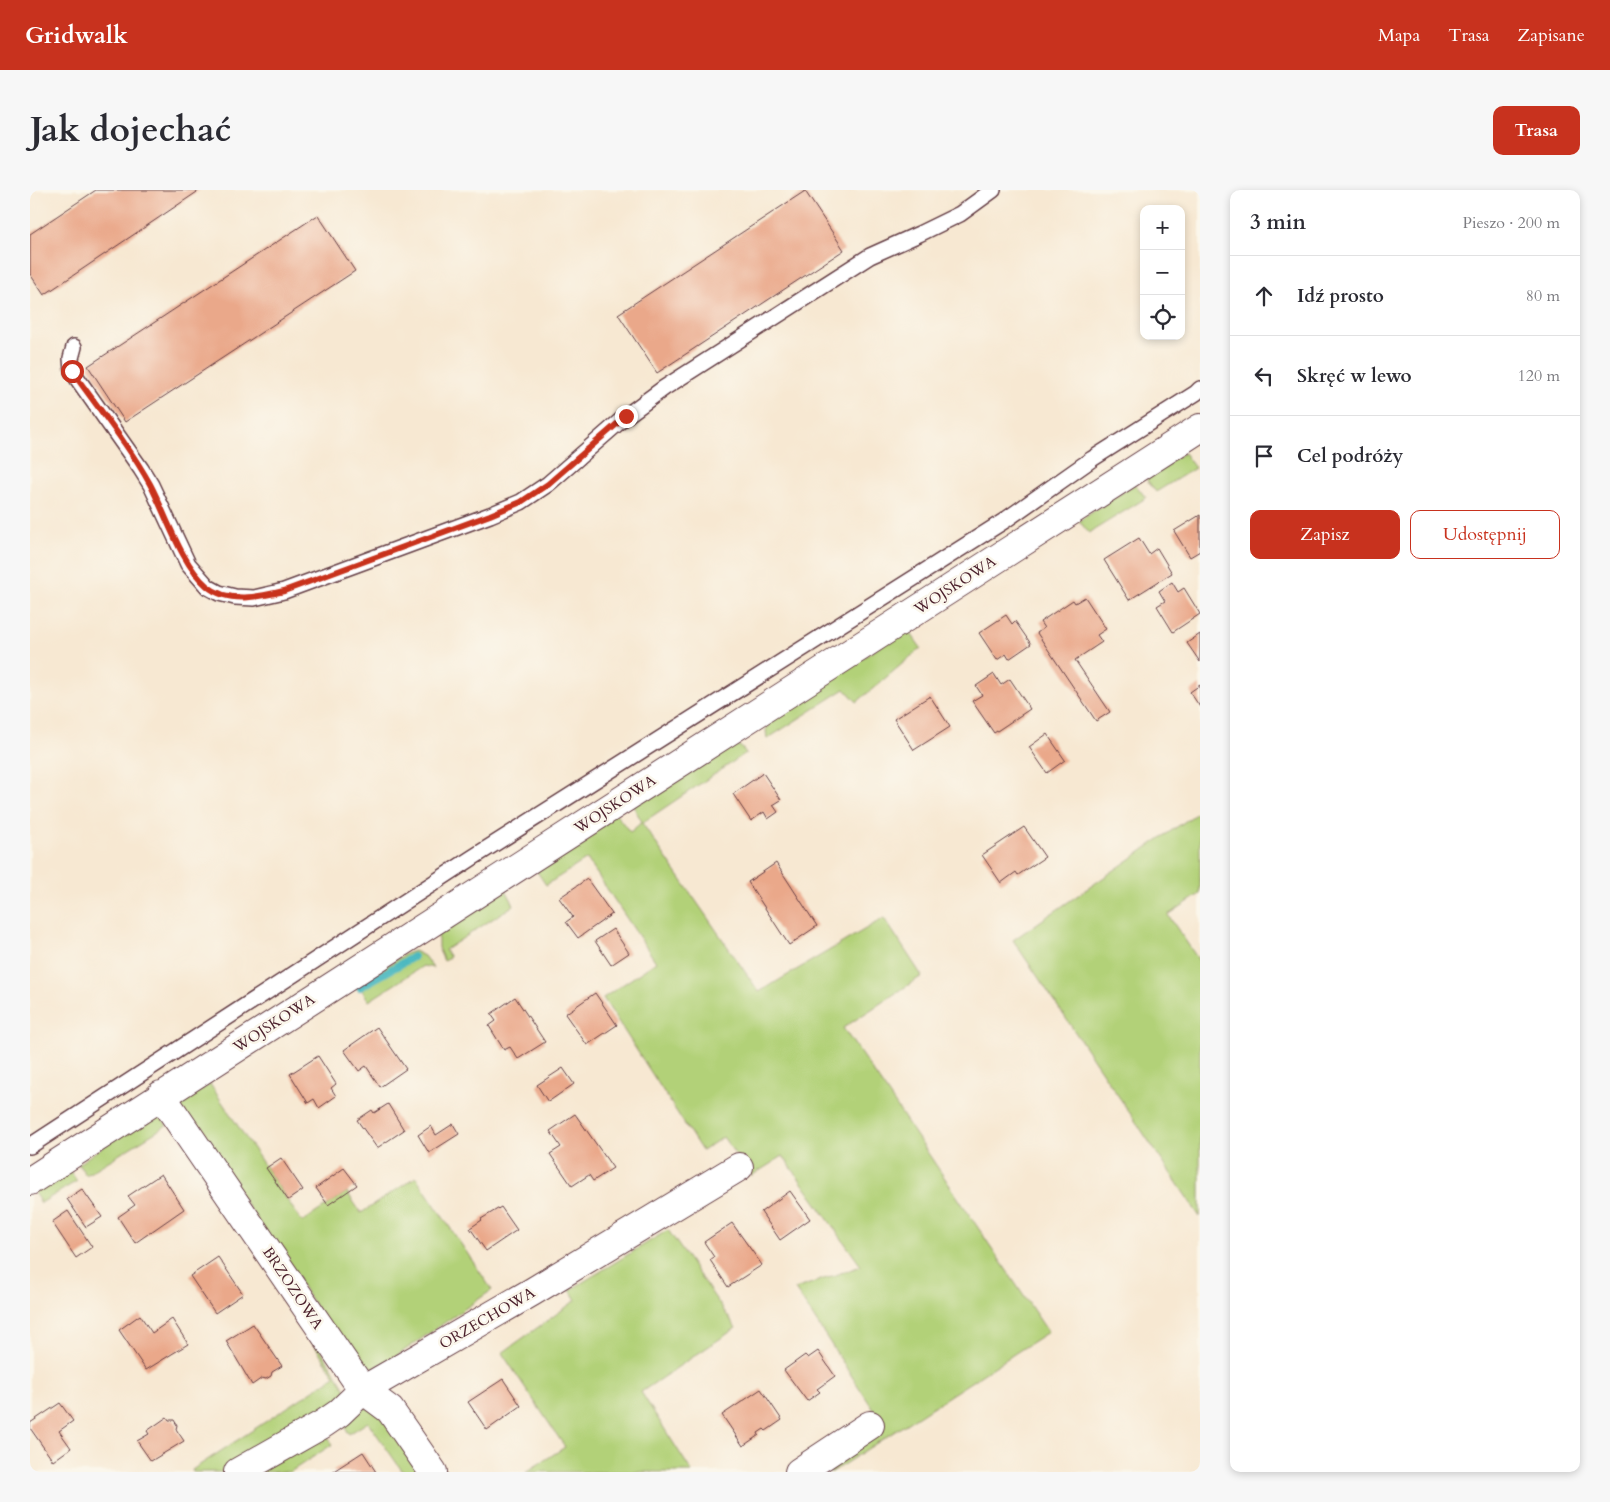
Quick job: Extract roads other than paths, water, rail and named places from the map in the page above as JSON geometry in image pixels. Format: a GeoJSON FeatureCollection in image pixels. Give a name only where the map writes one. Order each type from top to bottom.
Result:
{"type":"FeatureCollection","features":[{"type":"Feature","properties":{"kind":"street","name":"WOJSKOWA"},"geometry":{"type":"LineString","coordinates":[[30,1181],[1200,428]]}},
{"type":"Feature","properties":{"kind":"street","name":"BRZOZOWA"},"geometry":{"type":"LineString","coordinates":[[161,1095],[362,1390],[390,1410],[433,1472]]}},
{"type":"Feature","properties":{"kind":"street","name":"ORZECHOWA"},"geometry":{"type":"LineString","coordinates":[[238,1472],[323,1424],[339,1413],[362,1390],[523,1297],[739,1167]]}},
{"type":"Feature","properties":{"kind":"street"},"geometry":{"type":"LineString","coordinates":[[799,1472],[870,1424]]}},
{"type":"Feature","properties":{"kind":"lane"},"geometry":{"type":"LineString","coordinates":[[74,347],[70,358],[72,371],[141,469],[188,564],[208,587],[219,593],[235,597],[254,598],[284,591],[521,502],[548,484],[626,416],[664,388],[870,256],[960,214],[994,190]]}},
{"type":"Feature","properties":{"kind":"lane"},"geometry":{"type":"LineString","coordinates":[[30,1146],[472,858],[1004,521],[1092,459],[1200,389]]}},
{"type":"Feature","properties":{"kind":"waterway"},"geometry":{"type":"LineString","coordinates":[[360,987],[413,957]]}}]}
